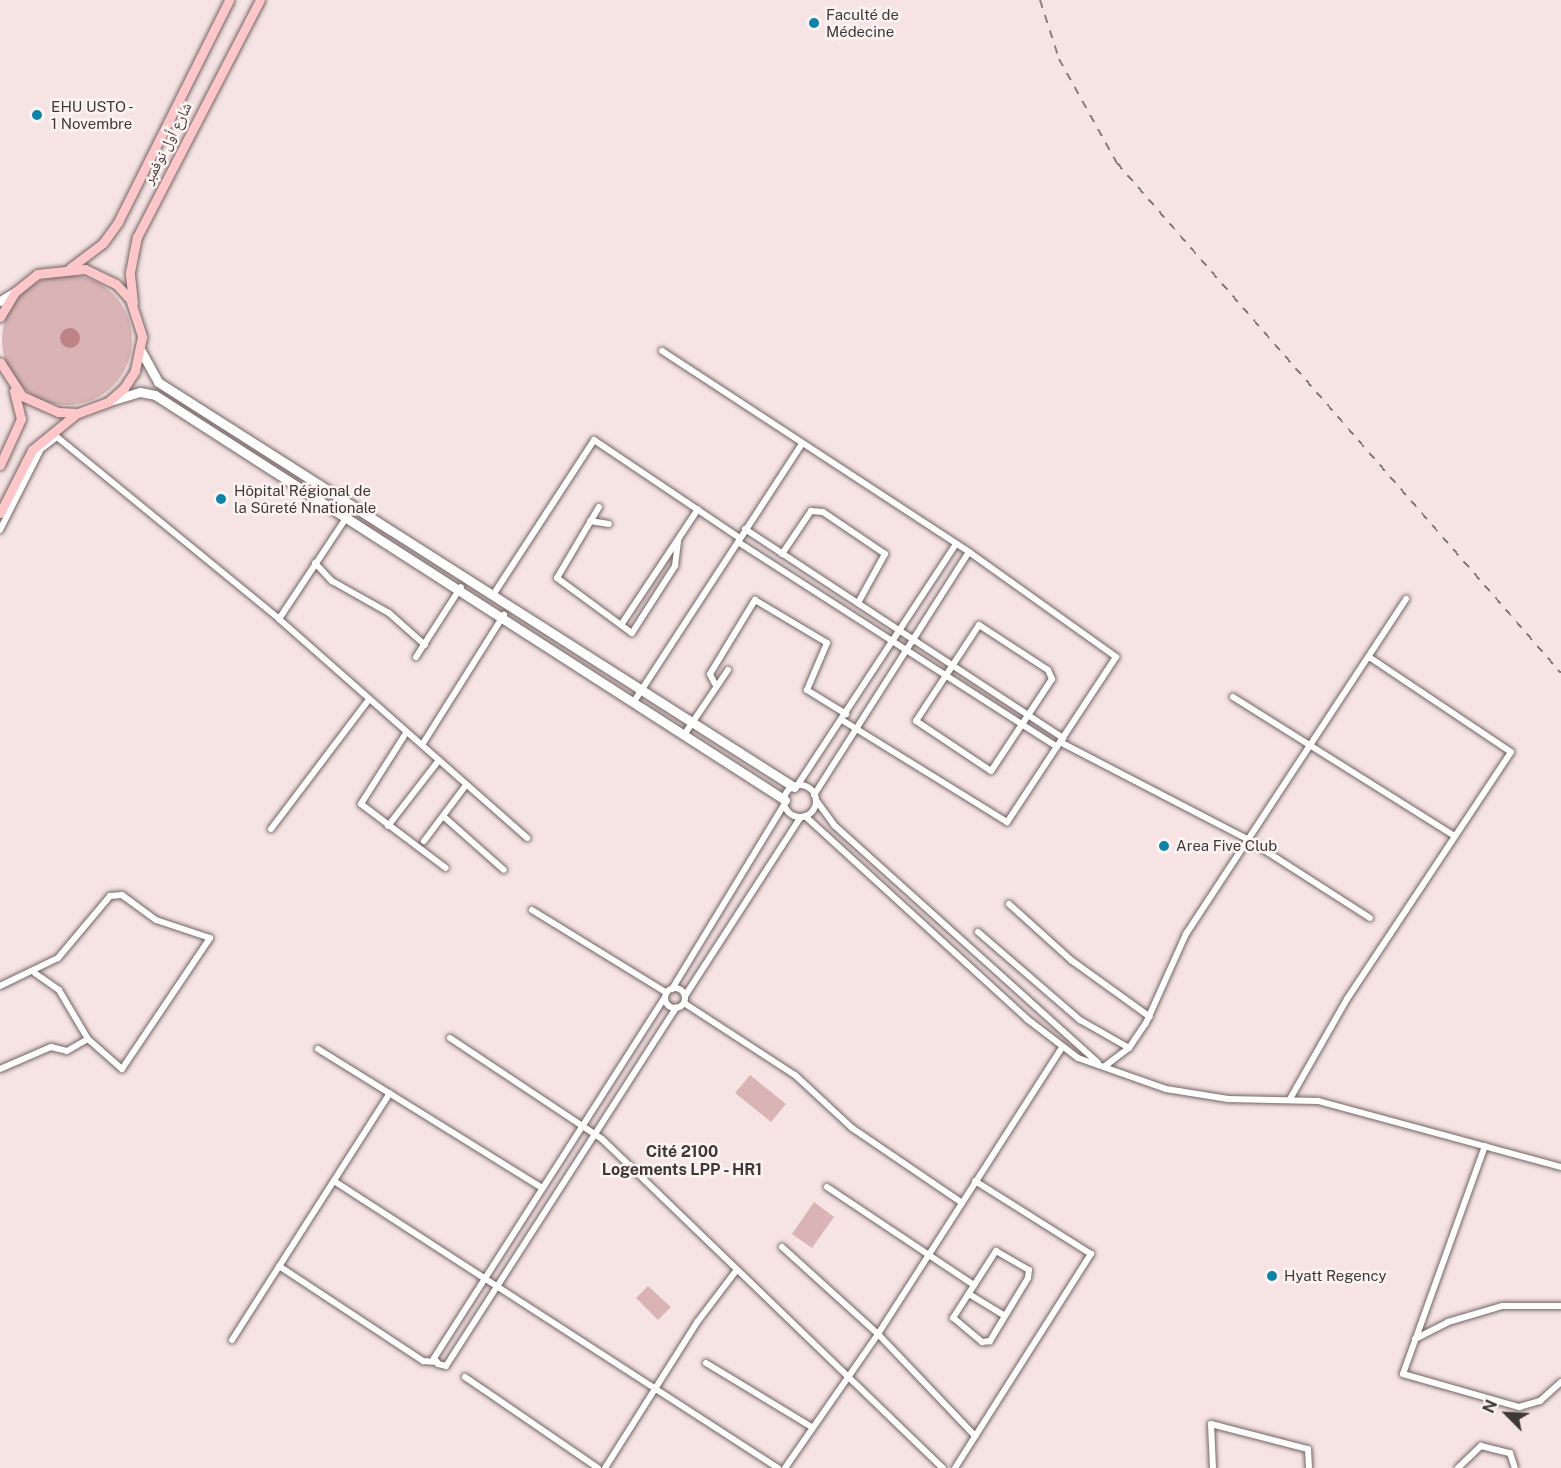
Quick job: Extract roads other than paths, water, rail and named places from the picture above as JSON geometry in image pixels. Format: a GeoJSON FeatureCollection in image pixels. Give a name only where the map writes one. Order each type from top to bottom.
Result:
{"type":"FeatureCollection","features":[{"type":"Feature","properties":{"kind":"main road"},"geometry":{"type":"LineString","coordinates":[[70,268],[103,243],[118,222],[228,0]]}},
{"type":"Feature","properties":{"kind":"main road","name":"شارع أول نوفمبر"},"geometry":{"type":"LineString","coordinates":[[141,351],[130,272],[136,237],[260,0]]}},
{"type":"Feature","properties":{"kind":"main road"},"geometry":{"type":"LineString","coordinates":[[0,317],[15,292],[37,274],[70,268],[99,273],[116,284],[134,308]]}},
{"type":"Feature","properties":{"kind":"main road"},"geometry":{"type":"LineString","coordinates":[[0,513],[32,450],[78,413],[108,402],[130,380],[141,351]]}},
{"type":"Feature","properties":{"kind":"main road"},"geometry":{"type":"LineString","coordinates":[[0,362],[20,404],[21,419],[0,465]]}},
{"type":"Feature","properties":{"kind":"main road"},"geometry":{"type":"LineString","coordinates":[[9,381],[39,407],[78,413]]}},
{"type":"Feature","properties":{"kind":"street"},"geometry":{"type":"LineString","coordinates":[[0,301],[15,292]]}},
{"type":"Feature","properties":{"kind":"street"},"geometry":{"type":"LineString","coordinates":[[141,351],[158,382],[348,514],[364,519],[461,587],[686,732],[785,801],[789,812],[803,816],[1062,1047],[1101,1065],[1184,1092],[1228,1099],[1318,1101],[1561,1167]]}},
{"type":"Feature","properties":{"kind":"street"},"geometry":{"type":"LineString","coordinates":[[662,351],[969,552],[1116,657],[1007,822],[855,728],[807,690],[827,643],[758,600],[752,602],[717,658],[710,674],[715,684]]}},
{"type":"Feature","properties":{"kind":"street"},"geometry":{"type":"LineString","coordinates":[[108,402],[140,392],[155,394],[493,595],[641,690],[815,797],[834,825],[1101,1065]]}},
{"type":"Feature","properties":{"kind":"street"},"geometry":{"type":"LineString","coordinates":[[0,530],[41,449],[57,437],[279,619],[367,702],[422,745],[527,838]]}},
{"type":"Feature","properties":{"kind":"street"},"geometry":{"type":"LineString","coordinates":[[493,595],[594,440],[698,509],[739,540],[1025,726],[1247,839],[1370,918]]}},
{"type":"Feature","properties":{"kind":"street"},"geometry":{"type":"LineString","coordinates":[[635,700],[802,444]]}},
{"type":"Feature","properties":{"kind":"street"},"geometry":{"type":"LineString","coordinates":[[599,507],[557,578],[632,633],[675,566],[678,540]]}},
{"type":"Feature","properties":{"kind":"street"},"geometry":{"type":"LineString","coordinates":[[621,625],[698,509]]}},
{"type":"Feature","properties":{"kind":"street"},"geometry":{"type":"LineString","coordinates":[[782,554],[812,511],[824,512],[885,554],[858,603]]}},
{"type":"Feature","properties":{"kind":"street"},"geometry":{"type":"LineString","coordinates":[[279,619],[348,514]]}},
{"type":"Feature","properties":{"kind":"street"},"geometry":{"type":"LineString","coordinates":[[590,521],[609,524]]}},
{"type":"Feature","properties":{"kind":"street"},"geometry":{"type":"LineString","coordinates":[[745,529],[1031,717],[1060,742]]}},
{"type":"Feature","properties":{"kind":"street"},"geometry":{"type":"LineString","coordinates":[[437,1362],[434,1358],[668,993],[785,801],[844,717],[956,544]]}},
{"type":"Feature","properties":{"kind":"street"},"geometry":{"type":"LineString","coordinates":[[279,1266],[423,1361],[437,1362],[446,1366],[598,1136],[676,1008],[685,1000],[815,797],[855,728],[969,552]]}},
{"type":"Feature","properties":{"kind":"street"},"geometry":{"type":"LineString","coordinates":[[315,563],[332,581],[389,613],[425,645]]}},
{"type":"Feature","properties":{"kind":"street"},"geometry":{"type":"LineString","coordinates":[[416,657],[461,587]]}},
{"type":"Feature","properties":{"kind":"street"},"geometry":{"type":"LineString","coordinates":[[1101,1065],[1129,1048],[1150,1017],[1186,934],[1247,839],[1312,746],[1406,599]]}},
{"type":"Feature","properties":{"kind":"street"},"geometry":{"type":"LineString","coordinates":[[422,745],[504,615]]}},
{"type":"Feature","properties":{"kind":"street"},"geometry":{"type":"LineString","coordinates":[[983,626],[1050,674],[1049,688],[1025,726],[991,771],[918,726],[917,718],[944,675],[974,629],[983,626]]}},
{"type":"Feature","properties":{"kind":"street"},"geometry":{"type":"LineString","coordinates":[[1290,1099],[1347,999],[1511,752],[1369,657]]}},
{"type":"Feature","properties":{"kind":"street"},"geometry":{"type":"LineString","coordinates":[[686,732],[715,684],[728,670]]}},
{"type":"Feature","properties":{"kind":"street"},"geometry":{"type":"LineString","coordinates":[[1233,697],[1455,836]]}},
{"type":"Feature","properties":{"kind":"street"},"geometry":{"type":"LineString","coordinates":[[271,829],[367,702]]}},
{"type":"Feature","properties":{"kind":"street"},"geometry":{"type":"LineString","coordinates":[[406,733],[361,804],[446,868]]}},
{"type":"Feature","properties":{"kind":"street"},"geometry":{"type":"LineString","coordinates":[[388,826],[439,760]]}},
{"type":"Feature","properties":{"kind":"street"},"geometry":{"type":"LineString","coordinates":[[424,841],[466,785]]}},
{"type":"Feature","properties":{"kind":"street"},"geometry":{"type":"LineString","coordinates":[[443,816],[504,870]]}},
{"type":"Feature","properties":{"kind":"street"},"geometry":{"type":"LineString","coordinates":[[0,986],[35,973],[58,958],[110,896],[122,895],[160,922],[209,935],[209,943],[124,1068],[113,1067],[88,1039],[62,994],[35,973]]}},
{"type":"Feature","properties":{"kind":"street"},"geometry":{"type":"LineString","coordinates":[[1009,904],[1071,960],[1150,1017]]}},
{"type":"Feature","properties":{"kind":"street"},"geometry":{"type":"LineString","coordinates":[[532,910],[668,993],[685,1000],[795,1075],[852,1128],[962,1202]]}},
{"type":"Feature","properties":{"kind":"street"},"geometry":{"type":"LineString","coordinates":[[978,932],[1080,1020],[1129,1048]]}},
{"type":"Feature","properties":{"kind":"street"},"geometry":{"type":"LineString","coordinates":[[668,993],[676,1008]]}},
{"type":"Feature","properties":{"kind":"street"},"geometry":{"type":"LineString","coordinates":[[450,1038],[598,1136],[847,1379],[944,1468]]}},
{"type":"Feature","properties":{"kind":"street"},"geometry":{"type":"LineString","coordinates":[[0,1069],[51,1047],[73,1048],[88,1039]]}},
{"type":"Feature","properties":{"kind":"street"},"geometry":{"type":"LineString","coordinates":[[785,1468],[810,1426],[847,1379],[878,1334],[1062,1047]]}},
{"type":"Feature","properties":{"kind":"street"},"geometry":{"type":"LineString","coordinates":[[318,1049],[542,1188]]}},
{"type":"Feature","properties":{"kind":"street"},"geometry":{"type":"LineString","coordinates":[[232,1340],[390,1093]]}},
{"type":"Feature","properties":{"kind":"street"},"geometry":{"type":"LineString","coordinates":[[1485,1146],[1403,1368],[1406,1378],[1519,1407],[1540,1401],[1561,1382]]}},
{"type":"Feature","properties":{"kind":"street"},"geometry":{"type":"LineString","coordinates":[[334,1181],[778,1468]]}},
{"type":"Feature","properties":{"kind":"street"},"geometry":{"type":"LineString","coordinates":[[955,1468],[1091,1254],[975,1181]]}},
{"type":"Feature","properties":{"kind":"street"},"geometry":{"type":"LineString","coordinates":[[827,1187],[975,1285]]}},
{"type":"Feature","properties":{"kind":"street"},"geometry":{"type":"LineString","coordinates":[[782,1247],[878,1334],[975,1436]]}},
{"type":"Feature","properties":{"kind":"street"},"geometry":{"type":"LineString","coordinates":[[996,1251],[1029,1270],[990,1341],[982,1342],[953,1318],[975,1285],[996,1251]]}},
{"type":"Feature","properties":{"kind":"street"},"geometry":{"type":"LineString","coordinates":[[605,1468],[655,1387],[736,1271]]}},
{"type":"Feature","properties":{"kind":"street"},"geometry":{"type":"LineString","coordinates":[[969,1294],[1005,1316]]}},
{"type":"Feature","properties":{"kind":"street"},"geometry":{"type":"LineString","coordinates":[[1414,1339],[1448,1322],[1502,1306],[1561,1306]]}},
{"type":"Feature","properties":{"kind":"street"},"geometry":{"type":"LineString","coordinates":[[706,1364],[810,1426]]}},
{"type":"Feature","properties":{"kind":"street"},"geometry":{"type":"LineString","coordinates":[[465,1377],[598,1468]]}},
{"type":"Feature","properties":{"kind":"street"},"geometry":{"type":"LineString","coordinates":[[1213,1468],[1211,1424],[1308,1449],[1309,1468]]}},
{"type":"Feature","properties":{"kind":"street"},"geometry":{"type":"LineString","coordinates":[[1458,1468],[1481,1446],[1510,1453],[1515,1468]]}},
{"type":"Feature","properties":{"kind":"railway"},"geometry":{"type":"LineString","coordinates":[[1040,0],[1059,59],[1117,163],[1561,673]]}},
{"type":"Feature","properties":{"kind":"place","name":"Faculté de Médecine"},"geometry":{"type":"Point","coordinates":[814,23]}},
{"type":"Feature","properties":{"kind":"place","name":"EHU USTO - 1 Novembre"},"geometry":{"type":"Point","coordinates":[37,115]}},
{"type":"Feature","properties":{"kind":"place","name":"Hôpital Régional de la Sûreté Nnationale"},"geometry":{"type":"Point","coordinates":[221,499]}},
{"type":"Feature","properties":{"kind":"place","name":"Area Five Club"},"geometry":{"type":"Point","coordinates":[1164,846]}},
{"type":"Feature","properties":{"kind":"place","name":"Hyatt Regency"},"geometry":{"type":"Point","coordinates":[1272,1276]}},
{"type":"Feature","properties":{"kind":"district","name":"Cité 2100 Logements LPP - HR1"},"geometry":{"type":"Point","coordinates":[682,1161]}}]}
